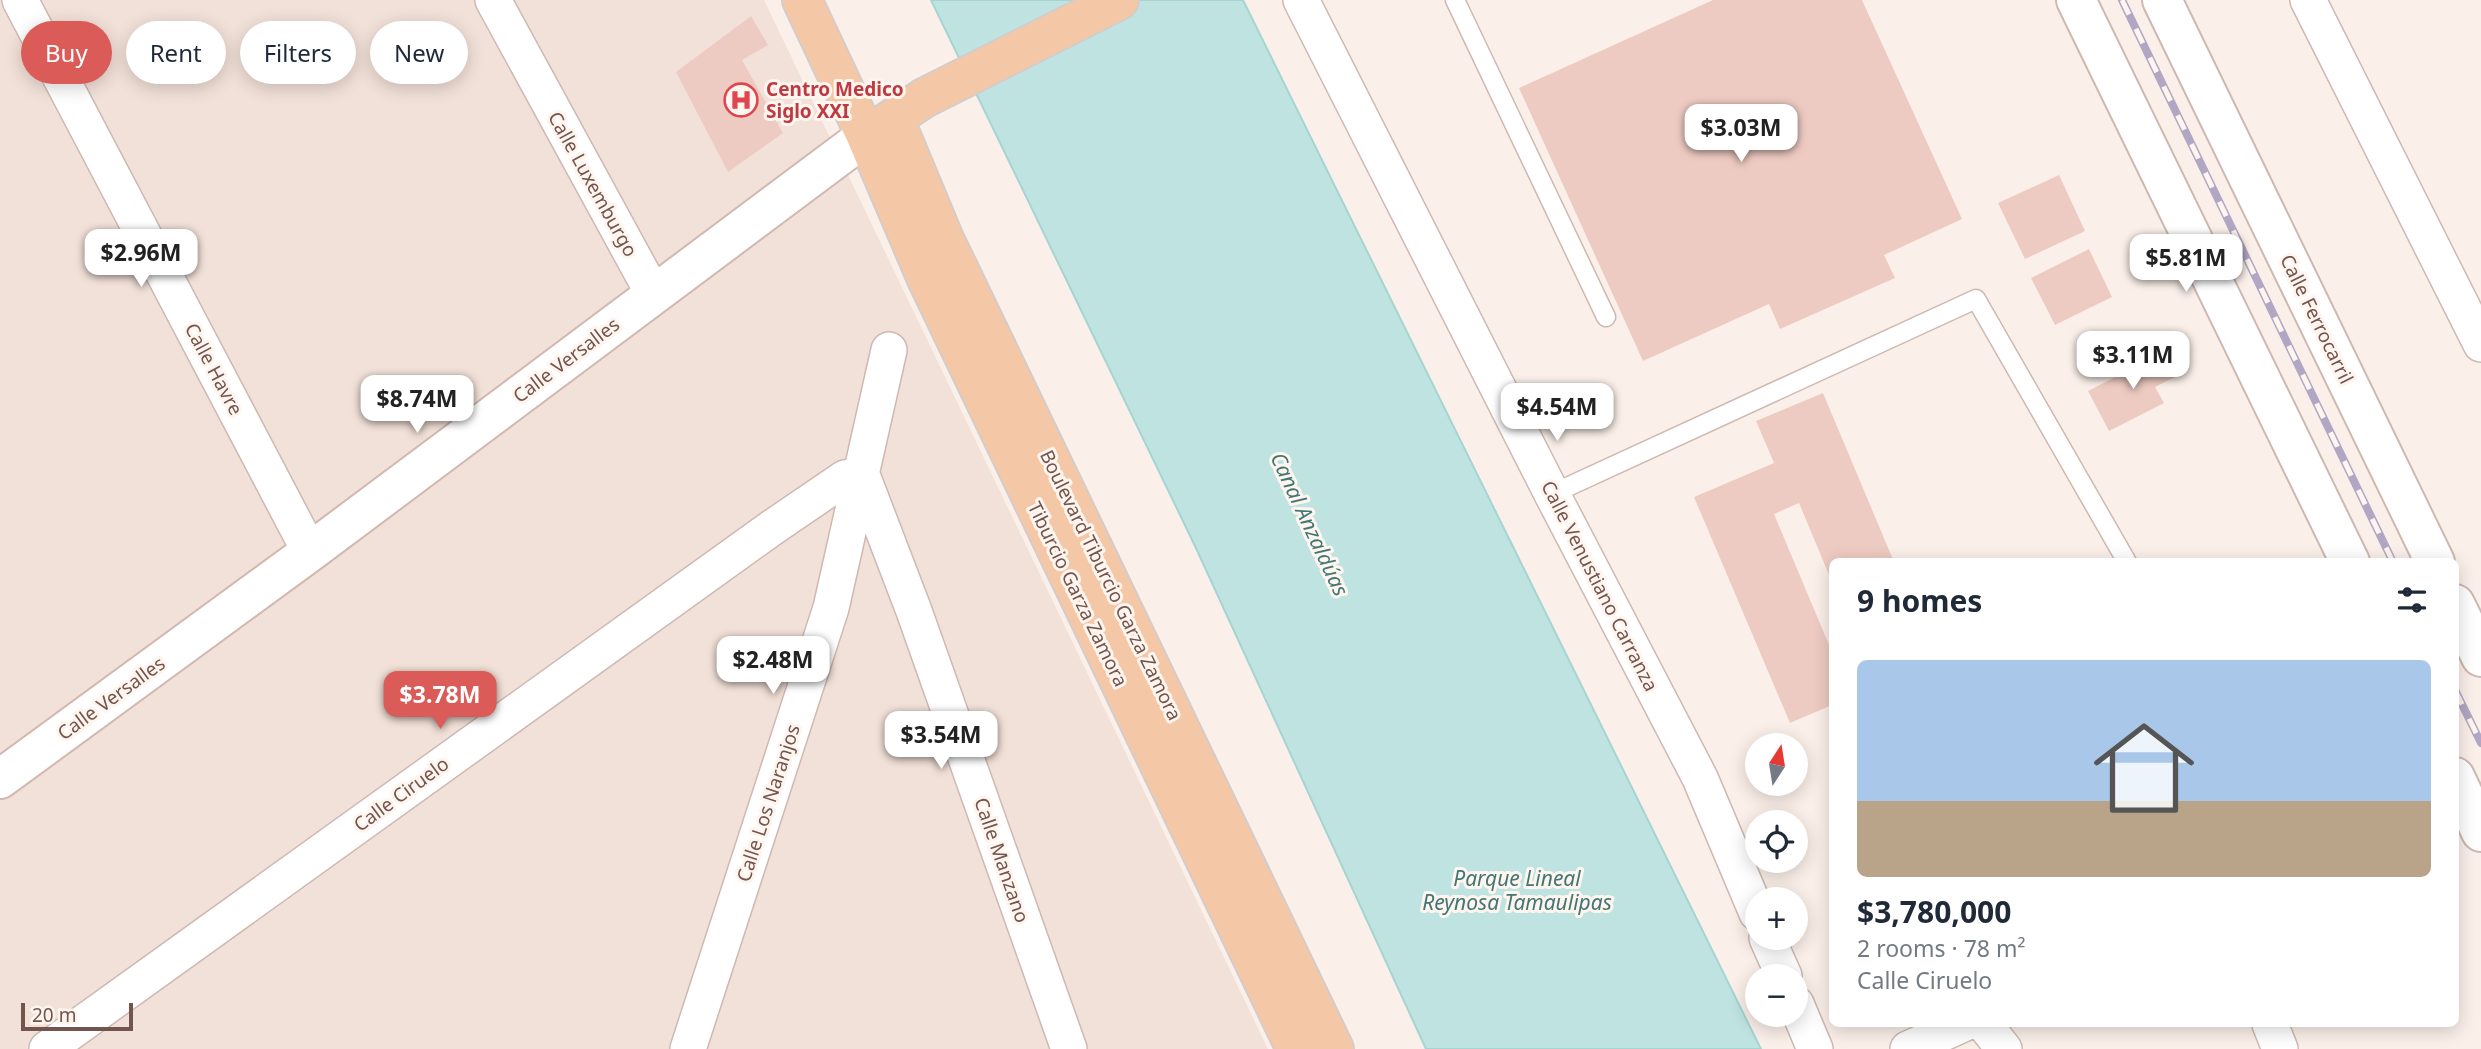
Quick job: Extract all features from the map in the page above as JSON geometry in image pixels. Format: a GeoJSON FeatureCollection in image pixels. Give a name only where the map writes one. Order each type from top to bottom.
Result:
{"type":"FeatureCollection","features":[{"type":"Feature","properties":{"kind":"main road","name":"Boulevard Tiburcio Garza Zamora"},"geometry":{"type":"LineString","coordinates":[[802,0],[895,118],[944,239],[1334,1049]]}},
{"type":"Feature","properties":{"kind":"main road","name":"Calle Versalles"},"geometry":{"type":"LineString","coordinates":[[895,118],[1119,0]]}},
{"type":"Feature","properties":{"kind":"main road","name":"Tiburcio Garza Zamora"},"geometry":{"type":"LineString","coordinates":[[895,118],[927,279],[1296,1049]]}},
{"type":"Feature","properties":{"kind":"street","name":"Calle Havre"},"geometry":{"type":"LineString","coordinates":[[20,0],[310,552]]}},
{"type":"Feature","properties":{"kind":"street","name":"Calle Luxemburgo"},"geometry":{"type":"LineString","coordinates":[[493,0],[653,295]]}},
{"type":"Feature","properties":{"kind":"street","name":"Calle Venustiano Carranza"},"geometry":{"type":"LineString","coordinates":[[1301,0],[1700,778],[1746,887]]}},
{"type":"Feature","properties":{"kind":"street"},"geometry":{"type":"LineString","coordinates":[[2076,0],[2348,558]]}},
{"type":"Feature","properties":{"kind":"street","name":"Calle Ferrocarril"},"geometry":{"type":"LineString","coordinates":[[2162,0],[2433,558]]}},
{"type":"Feature","properties":{"kind":"street"},"geometry":{"type":"LineString","coordinates":[[2308,0],[2481,344]]}},
{"type":"Feature","properties":{"kind":"street","name":"Calle Versalles"},"geometry":{"type":"LineString","coordinates":[[0,779],[895,118]]}},
{"type":"Feature","properties":{"kind":"street","name":"Calle Los Naranjos"},"geometry":{"type":"LineString","coordinates":[[688,1049],[831,608],[889,350]]}},
{"type":"Feature","properties":{"kind":"street","name":"Calle Ciruelo"},"geometry":{"type":"LineString","coordinates":[[47,1049],[773,527],[845,478],[862,475]]}},
{"type":"Feature","properties":{"kind":"street","name":"Calle Manzano"},"geometry":{"type":"LineString","coordinates":[[862,475],[914,611],[1069,1049]]}},
{"type":"Feature","properties":{"kind":"street"},"geometry":{"type":"LineString","coordinates":[[2459,612],[2481,657]]}},
{"type":"Feature","properties":{"kind":"street"},"geometry":{"type":"LineString","coordinates":[[2464,791],[2481,832]]}},
{"type":"Feature","properties":{"kind":"street"},"geometry":{"type":"LineString","coordinates":[[1806,1027],[1815,1049]]}},
{"type":"Feature","properties":{"kind":"street"},"geometry":{"type":"LineString","coordinates":[[1908,1049],[1956,1027]]}},
{"type":"Feature","properties":{"kind":"street"},"geometry":{"type":"LineString","coordinates":[[1986,1027],[2004,1049]]}},
{"type":"Feature","properties":{"kind":"street"},"geometry":{"type":"LineString","coordinates":[[2271,1027],[2280,1049]]}},
{"type":"Feature","properties":{"kind":"lane"},"geometry":{"type":"LineString","coordinates":[[1455,0],[1606,317]]}},
{"type":"Feature","properties":{"kind":"lane"},"geometry":{"type":"LineString","coordinates":[[1552,494],[1976,299],[2125,558]]}},
{"type":"Feature","properties":{"kind":"shaded area"},"geometry":{"type":"Polygon","coordinates":[[[0,0],[764,0],[1268,1049],[0,1049],[0,0]]]}},
{"type":"Feature","properties":{"kind":"water","name":"Parque Lineal Reynosa Tamaulipas"},"geometry":{"type":"Polygon","coordinates":[[[931,0],[1243,0],[1745,1017],[1745,1027],[1750,1027],[1761,1049],[1426,1049],[1195,546],[931,0]]]}},
{"type":"Feature","properties":{"kind":"building"},"geometry":{"type":"Polygon","coordinates":[[[1713,0],[1862,0],[1962,219],[1884,255],[1895,278],[1780,329],[1769,304],[1643,361],[1519,88],[1713,0]]]}},
{"type":"Feature","properties":{"kind":"building"},"geometry":{"type":"Polygon","coordinates":[[[751,16],[768,45],[742,60],[783,133],[728,172],[676,72],[751,16]]]}},
{"type":"Feature","properties":{"kind":"building"},"geometry":{"type":"Polygon","coordinates":[[[2059,175],[2085,231],[2025,259],[1998,203],[2059,175]]]}},
{"type":"Feature","properties":{"kind":"building"},"geometry":{"type":"Polygon","coordinates":[[[2089,249],[2112,297],[2055,325],[2031,278],[2089,249]]]}},
{"type":"Feature","properties":{"kind":"building"},"geometry":{"type":"Polygon","coordinates":[[[2166,351],[2179,375],[2155,387],[2164,403],[2109,431],[2088,391],[2166,351]]]}},
{"type":"Feature","properties":{"kind":"building"},"geometry":{"type":"Polygon","coordinates":[[[1823,393],[1892,558],[1829,558],[1829,575],[1799,503],[1774,514],[1829,645],[1829,706],[1790,723],[1694,497],[1774,463],[1756,421],[1823,393]]]}},
{"type":"Feature","properties":{"kind":"railway"},"geometry":{"type":"LineString","coordinates":[[2122,0],[2391,558]]}},
{"type":"Feature","properties":{"kind":"railway"},"geometry":{"type":"LineString","coordinates":[[2459,698],[2481,743]]}},
{"type":"Feature","properties":{"kind":"place","name":"Centro Medico Siglo XXI"},"geometry":{"type":"Point","coordinates":[741,100]}},
{"type":"Feature","properties":{"kind":"water label","name":"Canal Anzaldúas"},"geometry":{"type":"Point","coordinates":[1310,524]}}]}
